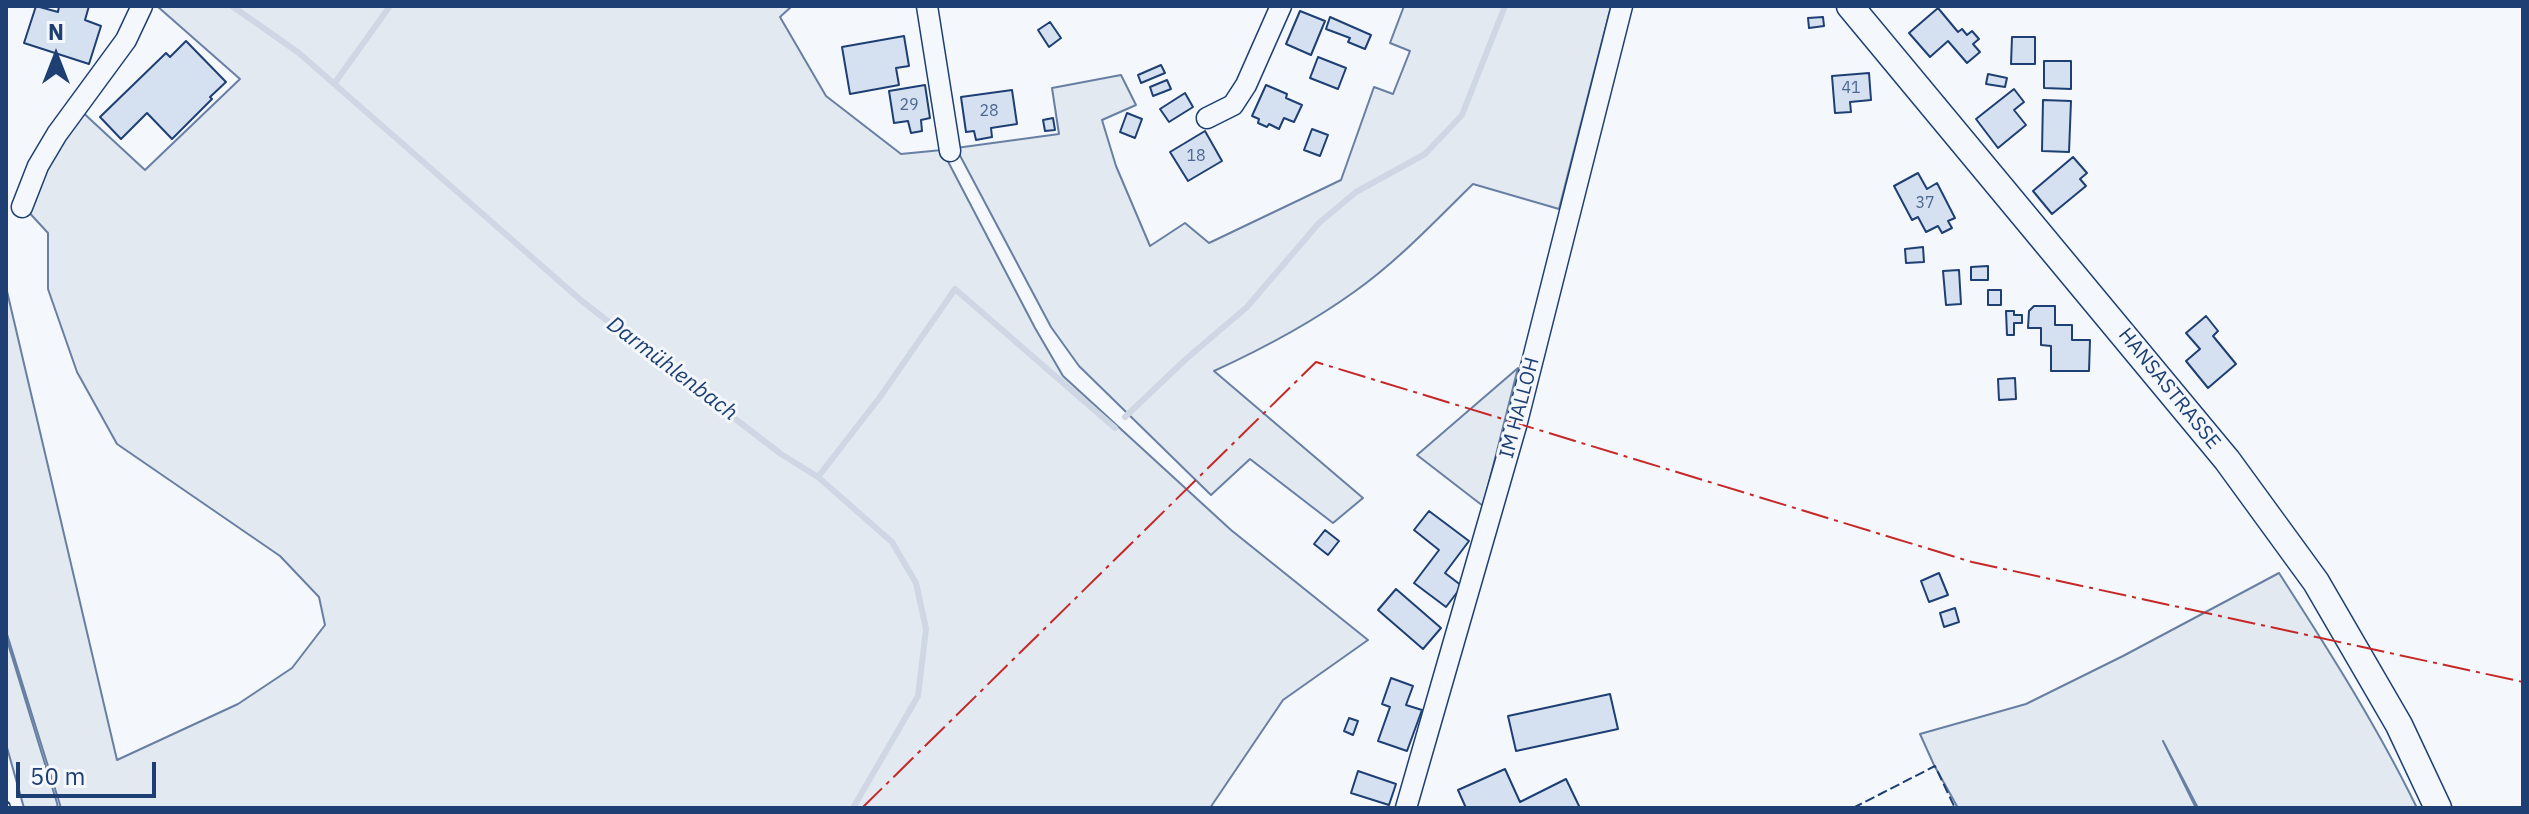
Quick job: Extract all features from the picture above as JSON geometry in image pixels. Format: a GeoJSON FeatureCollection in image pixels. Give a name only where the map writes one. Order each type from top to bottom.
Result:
{"type":"FeatureCollection","features":[{"type":"Feature","properties":{"kind":"main road","name":"HANSASTRASSE"},"geometry":{"type":"LineString","coordinates":[[1850,6],[2227,460],[2316,582],[2399,725],[2438,808]]}},
{"type":"Feature","properties":{"kind":"street"},"geometry":{"type":"LineString","coordinates":[[22,207],[38,166],[57,134],[126,40],[142,6]]}},
{"type":"Feature","properties":{"kind":"street"},"geometry":{"type":"LineString","coordinates":[[927,6],[950,151]]}},
{"type":"Feature","properties":{"kind":"street"},"geometry":{"type":"LineString","coordinates":[[1207,118],[1233,105],[1246,85],[1281,6]]}},
{"type":"Feature","properties":{"kind":"street","name":"IM HALLOH"},"geometry":{"type":"LineString","coordinates":[[1406,808],[1516,426],[1622,6]]}},
{"type":"Feature","properties":{"kind":"shaded area"},"geometry":{"type":"Polygon","coordinates":[[[157,6],[792,6],[780,17],[826,96],[901,154],[942,150],[1063,376],[1231,530],[1368,640],[1283,700],[1210,808],[61,808],[6,631],[6,287],[117,760],[238,704],[292,668],[325,625],[319,597],[280,556],[117,444],[77,372],[48,289],[48,233],[24,207],[78,108],[145,170],[240,79],[157,6]]]}},
{"type":"Feature","properties":{"kind":"shaded area"},"geometry":{"type":"Polygon","coordinates":[[[1404,6],[1611,6],[1559,209],[1473,184],[1401,254],[1354,292],[1286,335],[1214,371],[1363,498],[1333,523],[1250,459],[1211,495],[1079,366],[1051,327],[956,148],[1059,134],[1052,88],[1121,75],[1136,105],[1102,120],[1116,166],[1150,246],[1185,223],[1209,243],[1341,180],[1374,87],[1393,94],[1410,51],[1390,43],[1404,6]]]}},
{"type":"Feature","properties":{"kind":"shaded area"},"geometry":{"type":"Polygon","coordinates":[[[1518,368],[1483,506],[1417,455],[1518,368]]]}},
{"type":"Feature","properties":{"kind":"shaded area"},"geometry":{"type":"Polygon","coordinates":[[[2279,573],[2369,718],[2417,808],[2198,808],[2163,741],[2196,808],[1958,808],[1920,734],[2026,704],[2279,573]]]}},
{"type":"Feature","properties":{"kind":"shaded area"},"geometry":{"type":"Polygon","coordinates":[[[6,637],[58,808],[24,808],[6,744],[6,637]]]}},
{"type":"Feature","properties":{"kind":"building"},"geometry":{"type":"Polygon","coordinates":[[[36,6],[58,12],[59,6],[89,6],[85,20],[101,26],[89,64],[24,43],[36,6]]]}},
{"type":"Feature","properties":{"kind":"building"},"geometry":{"type":"Polygon","coordinates":[[[1938,8],[1958,32],[1962,29],[1967,35],[1972,31],[1979,39],[1973,44],[1980,52],[1967,63],[1948,41],[1930,57],[1909,33],[1938,8]]]}},
{"type":"Feature","properties":{"kind":"building"},"geometry":{"type":"Polygon","coordinates":[[[1300,11],[1325,21],[1311,55],[1286,44],[1300,11]]]}},
{"type":"Feature","properties":{"kind":"building"},"geometry":{"type":"Polygon","coordinates":[[[1330,17],[1371,35],[1365,49],[1348,42],[1350,38],[1326,29],[1330,17]]]}},
{"type":"Feature","properties":{"kind":"building"},"geometry":{"type":"Polygon","coordinates":[[[1823,17],[1824,26],[1809,28],[1808,18],[1823,17]]]}},
{"type":"Feature","properties":{"kind":"building"},"geometry":{"type":"Polygon","coordinates":[[[1050,22],[1061,38],[1049,47],[1038,30],[1050,22]]]}},
{"type":"Feature","properties":{"kind":"building"},"geometry":{"type":"Polygon","coordinates":[[[904,36],[909,66],[896,68],[899,85],[850,94],[842,47],[904,36]]]}},
{"type":"Feature","properties":{"kind":"building"},"geometry":{"type":"Polygon","coordinates":[[[2012,37],[2035,37],[2035,64],[2011,64],[2012,37]]]}},
{"type":"Feature","properties":{"kind":"building"},"geometry":{"type":"Polygon","coordinates":[[[186,41],[226,82],[172,139],[147,113],[121,139],[100,117],[166,53],[170,57],[186,41]]]}},
{"type":"Feature","properties":{"kind":"building"},"geometry":{"type":"Polygon","coordinates":[[[1318,57],[1346,68],[1338,89],[1310,78],[1318,57]]]}},
{"type":"Feature","properties":{"kind":"building"},"geometry":{"type":"Polygon","coordinates":[[[2044,61],[2071,61],[2071,89],[2044,88],[2044,61]]]}},
{"type":"Feature","properties":{"kind":"building"},"geometry":{"type":"Polygon","coordinates":[[[1161,65],[1165,73],[1141,83],[1138,75],[1161,65]]]}},
{"type":"Feature","properties":{"kind":"building"},"geometry":{"type":"Polygon","coordinates":[[[1869,73],[1871,100],[1850,102],[1851,112],[1835,113],[1832,76],[1869,73]]]}},
{"type":"Feature","properties":{"kind":"building"},"geometry":{"type":"Polygon","coordinates":[[[1988,74],[2007,78],[2005,87],[1986,84],[1988,74]]]}},
{"type":"Feature","properties":{"kind":"building"},"geometry":{"type":"Polygon","coordinates":[[[1167,80],[1171,89],[1153,96],[1150,87],[1167,80]]]}},
{"type":"Feature","properties":{"kind":"building"},"geometry":{"type":"Polygon","coordinates":[[[925,85],[930,118],[921,120],[922,131],[911,133],[908,121],[894,123],[889,91],[925,85]]]}},
{"type":"Feature","properties":{"kind":"building"},"geometry":{"type":"Polygon","coordinates":[[[1266,85],[1302,105],[1294,122],[1284,118],[1279,129],[1258,123],[1259,119],[1252,116],[1266,85]]]}},
{"type":"Feature","properties":{"kind":"building"},"geometry":{"type":"Polygon","coordinates":[[[2014,89],[2024,102],[2014,110],[2026,125],[1998,148],[1976,119],[2014,89]]]}},
{"type":"Feature","properties":{"kind":"building"},"geometry":{"type":"Polygon","coordinates":[[[1012,90],[1017,124],[991,128],[992,137],[976,140],[974,131],[966,132],[961,97],[1012,90]]]}},
{"type":"Feature","properties":{"kind":"building"},"geometry":{"type":"Polygon","coordinates":[[[1185,93],[1193,107],[1169,122],[1160,109],[1185,93]]]}},
{"type":"Feature","properties":{"kind":"building"},"geometry":{"type":"Polygon","coordinates":[[[2043,100],[2071,101],[2069,152],[2042,151],[2043,100]]]}},
{"type":"Feature","properties":{"kind":"building"},"geometry":{"type":"Polygon","coordinates":[[[1127,113],[1142,119],[1135,138],[1120,132],[1127,113]]]}},
{"type":"Feature","properties":{"kind":"building"},"geometry":{"type":"Polygon","coordinates":[[[1053,118],[1055,130],[1045,131],[1043,120],[1053,118]]]}},
{"type":"Feature","properties":{"kind":"building"},"geometry":{"type":"Polygon","coordinates":[[[1312,129],[1328,135],[1320,156],[1304,150],[1312,129]]]}},
{"type":"Feature","properties":{"kind":"building"},"geometry":{"type":"Polygon","coordinates":[[[1205,131],[1222,161],[1188,181],[1170,152],[1205,131]]]}},
{"type":"Feature","properties":{"kind":"building"},"geometry":{"type":"Polygon","coordinates":[[[2073,157],[2087,173],[2080,179],[2086,186],[2052,214],[2033,191],[2073,157]]]}},
{"type":"Feature","properties":{"kind":"building"},"geometry":{"type":"Polygon","coordinates":[[[1918,173],[1927,189],[1937,183],[1955,218],[1948,221],[1952,228],[1942,233],[1938,226],[1926,232],[1918,217],[1912,220],[1894,186],[1918,173]]]}},
{"type":"Feature","properties":{"kind":"building"},"geometry":{"type":"Polygon","coordinates":[[[1923,247],[1924,262],[1906,263],[1905,249],[1923,247]]]}},
{"type":"Feature","properties":{"kind":"building"},"geometry":{"type":"Polygon","coordinates":[[[1988,266],[1988,280],[1971,280],[1971,267],[1988,266]]]}},
{"type":"Feature","properties":{"kind":"building"},"geometry":{"type":"Polygon","coordinates":[[[1959,270],[1961,304],[1946,305],[1943,271],[1959,270]]]}},
{"type":"Feature","properties":{"kind":"building"},"geometry":{"type":"Polygon","coordinates":[[[1988,290],[2001,290],[2001,305],[1988,305],[1988,290]]]}},
{"type":"Feature","properties":{"kind":"building"},"geometry":{"type":"Polygon","coordinates":[[[2034,306],[2055,306],[2055,325],[2072,325],[2072,340],[2090,340],[2089,371],[2051,371],[2051,346],[2041,345],[2041,328],[2028,328],[2029,311],[2034,306]]]}},
{"type":"Feature","properties":{"kind":"building"},"geometry":{"type":"Polygon","coordinates":[[[2006,311],[2022,315],[2022,323],[2014,323],[2014,335],[2007,335],[2006,311]]]}},
{"type":"Feature","properties":{"kind":"building"},"geometry":{"type":"Polygon","coordinates":[[[2206,316],[2218,331],[2213,336],[2236,364],[2208,388],[2186,361],[2200,349],[2186,333],[2206,316]]]}},
{"type":"Feature","properties":{"kind":"building"},"geometry":{"type":"Polygon","coordinates":[[[2015,378],[2016,399],[1999,400],[1998,379],[2015,378]]]}},
{"type":"Feature","properties":{"kind":"building"},"geometry":{"type":"Polygon","coordinates":[[[1429,511],[1469,541],[1445,573],[1462,586],[1446,607],[1414,583],[1439,550],[1414,530],[1429,511]]]}},
{"type":"Feature","properties":{"kind":"building"},"geometry":{"type":"Polygon","coordinates":[[[1325,530],[1339,541],[1328,555],[1314,544],[1325,530]]]}},
{"type":"Feature","properties":{"kind":"building"},"geometry":{"type":"Polygon","coordinates":[[[1939,573],[1948,595],[1929,602],[1921,581],[1939,573]]]}},
{"type":"Feature","properties":{"kind":"building"},"geometry":{"type":"Polygon","coordinates":[[[1396,589],[1441,628],[1423,649],[1378,610],[1396,589]]]}},
{"type":"Feature","properties":{"kind":"building"},"geometry":{"type":"Polygon","coordinates":[[[1955,608],[1959,622],[1944,627],[1940,613],[1955,608]]]}},
{"type":"Feature","properties":{"kind":"building"},"geometry":{"type":"Polygon","coordinates":[[[1391,678],[1413,686],[1406,705],[1422,710],[1407,751],[1378,741],[1390,707],[1382,704],[1391,678]]]}},
{"type":"Feature","properties":{"kind":"building"},"geometry":{"type":"Polygon","coordinates":[[[1610,694],[1618,729],[1516,751],[1508,716],[1610,694]]]}},
{"type":"Feature","properties":{"kind":"building"},"geometry":{"type":"Polygon","coordinates":[[[1349,718],[1358,721],[1353,735],[1344,731],[1349,718]]]}},
{"type":"Feature","properties":{"kind":"building"},"geometry":{"type":"Polygon","coordinates":[[[1505,769],[1520,802],[1566,779],[1580,808],[1466,808],[1458,790],[1505,769]]]}},
{"type":"Feature","properties":{"kind":"building"},"geometry":{"type":"Polygon","coordinates":[[[1358,771],[1396,784],[1389,805],[1351,793],[1358,771]]]}},
{"type":"Feature","properties":{"kind":"waterway","name":"Darmühlenbach"},"geometry":{"type":"LineString","coordinates":[[232,6],[299,53],[583,302],[781,454],[818,477],[892,542],[916,583],[926,629],[918,696],[853,808]]}},
{"type":"Feature","properties":{"kind":"waterway"},"geometry":{"type":"LineString","coordinates":[[334,84],[390,6]]}},
{"type":"Feature","properties":{"kind":"waterway"},"geometry":{"type":"LineString","coordinates":[[1125,417],[1247,307],[1319,223],[1356,192],[1425,154],[1462,115],[1505,6]]}},
{"type":"Feature","properties":{"kind":"waterway"},"geometry":{"type":"LineString","coordinates":[[818,477],[880,397],[955,289],[1115,428]]}},
{"type":"Feature","properties":{"kind":"fence"},"geometry":{"type":"LineString","coordinates":[[1853,808],[1935,766],[1955,808]]}},
{"type":"Feature","properties":{"kind":"power"},"geometry":{"type":"LineString","coordinates":[[862,808],[1316,362],[1972,562],[2523,682]]}}]}
